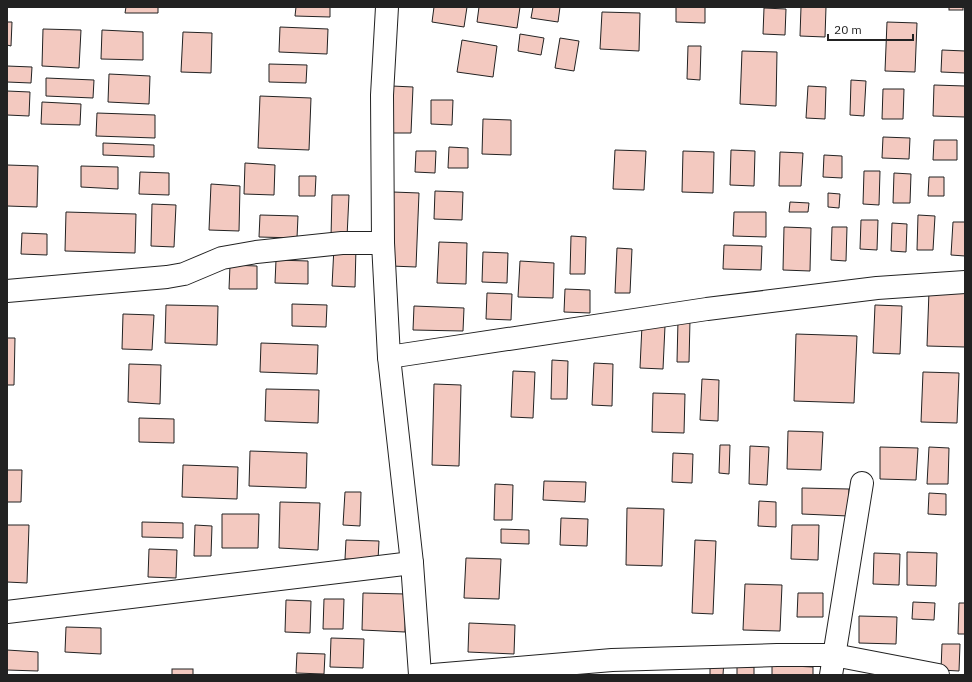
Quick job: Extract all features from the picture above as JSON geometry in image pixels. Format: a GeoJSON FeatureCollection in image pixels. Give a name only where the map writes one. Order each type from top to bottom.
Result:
{"type":"FeatureCollection","features":[{"type":"Feature","properties":{"kind":"street"},"geometry":{"type":"LineString","coordinates":[[387,7],[382,95],[383,243],[389,357],[412,563],[420,675]]}},
{"type":"Feature","properties":{"kind":"street"},"geometry":{"type":"LineString","coordinates":[[7,291],[167,277],[184,274],[222,258],[256,252],[342,243],[383,243]]}},
{"type":"Feature","properties":{"kind":"street"},"geometry":{"type":"LineString","coordinates":[[389,357],[707,309],[877,288],[965,282]]}},
{"type":"Feature","properties":{"kind":"street"},"geometry":{"type":"LineString","coordinates":[[832,665],[862,483]]}},
{"type":"Feature","properties":{"kind":"street"},"geometry":{"type":"LineString","coordinates":[[7,612],[412,563]]}},
{"type":"Feature","properties":{"kind":"street"},"geometry":{"type":"LineString","coordinates":[[433,675],[612,660],[777,655],[832,665],[938,675]]}},
{"type":"Feature","properties":{"kind":"building"},"geometry":{"type":"Polygon","coordinates":[[[126,7],[158,7],[158,13],[125,13],[126,7]]]}},
{"type":"Feature","properties":{"kind":"building"},"geometry":{"type":"Polygon","coordinates":[[[296,7],[330,7],[330,17],[295,16],[296,7]]]}},
{"type":"Feature","properties":{"kind":"building"},"geometry":{"type":"Polygon","coordinates":[[[434,7],[467,7],[464,27],[432,22],[434,7]]]}},
{"type":"Feature","properties":{"kind":"building"},"geometry":{"type":"Polygon","coordinates":[[[479,7],[520,7],[517,28],[477,22],[479,7]]]}},
{"type":"Feature","properties":{"kind":"building"},"geometry":{"type":"Polygon","coordinates":[[[533,7],[560,7],[558,22],[531,18],[533,7]]]}},
{"type":"Feature","properties":{"kind":"building"},"geometry":{"type":"Polygon","coordinates":[[[676,7],[705,7],[705,23],[676,22],[676,7]]]}},
{"type":"Feature","properties":{"kind":"building"},"geometry":{"type":"Polygon","coordinates":[[[801,7],[826,7],[825,37],[800,36],[801,7]]]}},
{"type":"Feature","properties":{"kind":"building"},"geometry":{"type":"Polygon","coordinates":[[[949,7],[963,7],[963,10],[949,10],[949,7]]]}},
{"type":"Feature","properties":{"kind":"building"},"geometry":{"type":"Polygon","coordinates":[[[764,8],[786,9],[785,35],[763,34],[764,8]]]}},
{"type":"Feature","properties":{"kind":"building"},"geometry":{"type":"Polygon","coordinates":[[[602,12],[640,13],[639,51],[600,49],[602,12]]]}},
{"type":"Feature","properties":{"kind":"building"},"geometry":{"type":"Polygon","coordinates":[[[7,22],[12,22],[11,46],[7,45],[7,22]]]}},
{"type":"Feature","properties":{"kind":"building"},"geometry":{"type":"Polygon","coordinates":[[[887,22],[917,23],[915,72],[885,71],[887,22]]]}},
{"type":"Feature","properties":{"kind":"building"},"geometry":{"type":"Polygon","coordinates":[[[280,27],[328,29],[327,54],[279,52],[280,27]]]}},
{"type":"Feature","properties":{"kind":"building"},"geometry":{"type":"Polygon","coordinates":[[[43,29],[81,30],[79,68],[42,66],[43,29]]]}},
{"type":"Feature","properties":{"kind":"building"},"geometry":{"type":"Polygon","coordinates":[[[102,30],[143,32],[143,60],[101,59],[102,30]]]}},
{"type":"Feature","properties":{"kind":"building"},"geometry":{"type":"Polygon","coordinates":[[[183,32],[212,33],[211,73],[181,72],[183,32]]]}},
{"type":"Feature","properties":{"kind":"building"},"geometry":{"type":"Polygon","coordinates":[[[520,34],[544,38],[541,55],[518,51],[520,34]]]}},
{"type":"Feature","properties":{"kind":"building"},"geometry":{"type":"Polygon","coordinates":[[[560,38],[579,41],[574,71],[555,68],[560,38]]]}},
{"type":"Feature","properties":{"kind":"building"},"geometry":{"type":"Polygon","coordinates":[[[462,40],[497,46],[493,77],[457,72],[462,40]]]}},
{"type":"Feature","properties":{"kind":"building"},"geometry":{"type":"Polygon","coordinates":[[[688,46],[701,46],[700,80],[687,79],[688,46]]]}},
{"type":"Feature","properties":{"kind":"building"},"geometry":{"type":"Polygon","coordinates":[[[942,50],[965,51],[965,73],[941,72],[942,50]]]}},
{"type":"Feature","properties":{"kind":"building"},"geometry":{"type":"Polygon","coordinates":[[[742,51],[777,52],[776,106],[740,104],[742,51]]]}},
{"type":"Feature","properties":{"kind":"building"},"geometry":{"type":"Polygon","coordinates":[[[269,64],[307,65],[306,83],[269,82],[269,64]]]}},
{"type":"Feature","properties":{"kind":"building"},"geometry":{"type":"Polygon","coordinates":[[[7,66],[32,67],[31,83],[7,82],[7,66]]]}},
{"type":"Feature","properties":{"kind":"building"},"geometry":{"type":"Polygon","coordinates":[[[109,74],[150,76],[149,104],[108,102],[109,74]]]}},
{"type":"Feature","properties":{"kind":"building"},"geometry":{"type":"Polygon","coordinates":[[[46,78],[94,80],[93,98],[46,96],[46,78]]]}},
{"type":"Feature","properties":{"kind":"building"},"geometry":{"type":"Polygon","coordinates":[[[851,80],[866,81],[864,116],[850,115],[851,80]]]}},
{"type":"Feature","properties":{"kind":"building"},"geometry":{"type":"Polygon","coordinates":[[[934,85],[965,86],[965,117],[933,116],[934,85]]]}},
{"type":"Feature","properties":{"kind":"building"},"geometry":{"type":"Polygon","coordinates":[[[392,86],[413,87],[411,133],[390,133],[392,86]]]}},
{"type":"Feature","properties":{"kind":"building"},"geometry":{"type":"Polygon","coordinates":[[[808,86],[826,87],[825,119],[806,118],[808,86]]]}},
{"type":"Feature","properties":{"kind":"building"},"geometry":{"type":"Polygon","coordinates":[[[883,89],[904,89],[903,119],[882,119],[883,89]]]}},
{"type":"Feature","properties":{"kind":"building"},"geometry":{"type":"Polygon","coordinates":[[[7,91],[30,92],[29,116],[7,115],[7,91]]]}},
{"type":"Feature","properties":{"kind":"building"},"geometry":{"type":"Polygon","coordinates":[[[260,96],[311,98],[309,150],[258,148],[260,96]]]}},
{"type":"Feature","properties":{"kind":"building"},"geometry":{"type":"Polygon","coordinates":[[[431,100],[453,100],[452,125],[431,124],[431,100]]]}},
{"type":"Feature","properties":{"kind":"building"},"geometry":{"type":"Polygon","coordinates":[[[42,102],[81,104],[80,125],[41,124],[42,102]]]}},
{"type":"Feature","properties":{"kind":"building"},"geometry":{"type":"Polygon","coordinates":[[[97,113],[155,115],[155,138],[96,136],[97,113]]]}},
{"type":"Feature","properties":{"kind":"building"},"geometry":{"type":"Polygon","coordinates":[[[483,119],[511,120],[511,155],[482,154],[483,119]]]}},
{"type":"Feature","properties":{"kind":"building"},"geometry":{"type":"Polygon","coordinates":[[[883,137],[910,138],[909,159],[882,158],[883,137]]]}},
{"type":"Feature","properties":{"kind":"building"},"geometry":{"type":"Polygon","coordinates":[[[934,140],[957,140],[957,160],[933,160],[934,140]]]}},
{"type":"Feature","properties":{"kind":"building"},"geometry":{"type":"Polygon","coordinates":[[[103,143],[154,145],[154,157],[103,155],[103,143]]]}},
{"type":"Feature","properties":{"kind":"building"},"geometry":{"type":"Polygon","coordinates":[[[449,147],[468,148],[468,168],[448,168],[449,147]]]}},
{"type":"Feature","properties":{"kind":"building"},"geometry":{"type":"Polygon","coordinates":[[[615,150],[646,151],[644,190],[613,189],[615,150]]]}},
{"type":"Feature","properties":{"kind":"building"},"geometry":{"type":"Polygon","coordinates":[[[731,150],[755,151],[754,186],[730,185],[731,150]]]}},
{"type":"Feature","properties":{"kind":"building"},"geometry":{"type":"Polygon","coordinates":[[[416,151],[436,151],[435,173],[415,172],[416,151]]]}},
{"type":"Feature","properties":{"kind":"building"},"geometry":{"type":"Polygon","coordinates":[[[683,151],[714,152],[713,193],[682,192],[683,151]]]}},
{"type":"Feature","properties":{"kind":"building"},"geometry":{"type":"Polygon","coordinates":[[[780,152],[803,153],[801,186],[779,186],[780,152]]]}},
{"type":"Feature","properties":{"kind":"building"},"geometry":{"type":"Polygon","coordinates":[[[824,155],[842,156],[842,178],[823,177],[824,155]]]}},
{"type":"Feature","properties":{"kind":"building"},"geometry":{"type":"Polygon","coordinates":[[[245,163],[275,165],[274,195],[244,194],[245,163]]]}},
{"type":"Feature","properties":{"kind":"building"},"geometry":{"type":"Polygon","coordinates":[[[7,165],[38,166],[37,207],[7,206],[7,165]]]}},
{"type":"Feature","properties":{"kind":"building"},"geometry":{"type":"Polygon","coordinates":[[[81,166],[118,167],[118,189],[81,187],[81,166]]]}},
{"type":"Feature","properties":{"kind":"building"},"geometry":{"type":"Polygon","coordinates":[[[864,171],[880,171],[879,205],[863,204],[864,171]]]}},
{"type":"Feature","properties":{"kind":"building"},"geometry":{"type":"Polygon","coordinates":[[[140,172],[169,173],[169,195],[139,194],[140,172]]]}},
{"type":"Feature","properties":{"kind":"building"},"geometry":{"type":"Polygon","coordinates":[[[894,173],[911,174],[910,203],[893,203],[894,173]]]}},
{"type":"Feature","properties":{"kind":"building"},"geometry":{"type":"Polygon","coordinates":[[[299,176],[316,176],[315,196],[299,196],[299,176]]]}},
{"type":"Feature","properties":{"kind":"building"},"geometry":{"type":"Polygon","coordinates":[[[929,177],[944,177],[944,196],[928,196],[929,177]]]}},
{"type":"Feature","properties":{"kind":"building"},"geometry":{"type":"Polygon","coordinates":[[[211,184],[240,186],[239,231],[209,230],[211,184]]]}},
{"type":"Feature","properties":{"kind":"building"},"geometry":{"type":"Polygon","coordinates":[[[435,191],[463,192],[462,220],[434,219],[435,191]]]}},
{"type":"Feature","properties":{"kind":"building"},"geometry":{"type":"Polygon","coordinates":[[[393,192],[419,193],[416,267],[391,266],[393,192]]]}},
{"type":"Feature","properties":{"kind":"building"},"geometry":{"type":"Polygon","coordinates":[[[828,193],[840,194],[839,208],[828,207],[828,193]]]}},
{"type":"Feature","properties":{"kind":"building"},"geometry":{"type":"Polygon","coordinates":[[[332,195],[349,195],[347,237],[331,237],[332,195]]]}},
{"type":"Feature","properties":{"kind":"building"},"geometry":{"type":"Polygon","coordinates":[[[790,202],[809,203],[808,212],[789,212],[790,202]]]}},
{"type":"Feature","properties":{"kind":"building"},"geometry":{"type":"Polygon","coordinates":[[[152,204],[176,205],[174,247],[151,246],[152,204]]]}},
{"type":"Feature","properties":{"kind":"building"},"geometry":{"type":"Polygon","coordinates":[[[66,212],[136,214],[135,253],[65,251],[66,212]]]}},
{"type":"Feature","properties":{"kind":"building"},"geometry":{"type":"Polygon","coordinates":[[[734,212],[766,212],[766,237],[733,236],[734,212]]]}},
{"type":"Feature","properties":{"kind":"building"},"geometry":{"type":"Polygon","coordinates":[[[260,215],[298,216],[297,238],[259,237],[260,215]]]}},
{"type":"Feature","properties":{"kind":"building"},"geometry":{"type":"Polygon","coordinates":[[[918,215],[935,216],[933,250],[917,250],[918,215]]]}},
{"type":"Feature","properties":{"kind":"building"},"geometry":{"type":"Polygon","coordinates":[[[861,220],[878,220],[877,250],[860,249],[861,220]]]}},
{"type":"Feature","properties":{"kind":"building"},"geometry":{"type":"Polygon","coordinates":[[[953,222],[965,222],[965,256],[951,255],[953,222]]]}},
{"type":"Feature","properties":{"kind":"building"},"geometry":{"type":"Polygon","coordinates":[[[892,223],[907,224],[906,252],[891,251],[892,223]]]}},
{"type":"Feature","properties":{"kind":"building"},"geometry":{"type":"Polygon","coordinates":[[[784,227],[811,228],[810,271],[783,270],[784,227]]]}},
{"type":"Feature","properties":{"kind":"building"},"geometry":{"type":"Polygon","coordinates":[[[832,227],[847,227],[846,261],[831,260],[832,227]]]}},
{"type":"Feature","properties":{"kind":"building"},"geometry":{"type":"Polygon","coordinates":[[[22,233],[47,234],[47,255],[21,254],[22,233]]]}},
{"type":"Feature","properties":{"kind":"building"},"geometry":{"type":"Polygon","coordinates":[[[571,236],[586,237],[585,274],[570,274],[571,236]]]}},
{"type":"Feature","properties":{"kind":"building"},"geometry":{"type":"Polygon","coordinates":[[[439,242],[467,243],[466,284],[437,283],[439,242]]]}},
{"type":"Feature","properties":{"kind":"building"},"geometry":{"type":"Polygon","coordinates":[[[724,245],[762,246],[761,270],[723,269],[724,245]]]}},
{"type":"Feature","properties":{"kind":"building"},"geometry":{"type":"Polygon","coordinates":[[[334,247],[356,248],[355,287],[332,286],[334,247]]]}},
{"type":"Feature","properties":{"kind":"building"},"geometry":{"type":"Polygon","coordinates":[[[617,248],[632,249],[630,293],[615,293],[617,248]]]}},
{"type":"Feature","properties":{"kind":"building"},"geometry":{"type":"Polygon","coordinates":[[[483,252],[508,253],[507,283],[482,282],[483,252]]]}},
{"type":"Feature","properties":{"kind":"building"},"geometry":{"type":"Polygon","coordinates":[[[276,260],[308,261],[308,284],[275,283],[276,260]]]}},
{"type":"Feature","properties":{"kind":"building"},"geometry":{"type":"Polygon","coordinates":[[[520,261],[554,263],[553,298],[518,297],[520,261]]]}},
{"type":"Feature","properties":{"kind":"building"},"geometry":{"type":"Polygon","coordinates":[[[230,265],[257,266],[257,289],[229,289],[230,265]]]}},
{"type":"Feature","properties":{"kind":"building"},"geometry":{"type":"Polygon","coordinates":[[[565,289],[590,290],[590,313],[564,312],[565,289]]]}},
{"type":"Feature","properties":{"kind":"building"},"geometry":{"type":"Polygon","coordinates":[[[929,291],[965,292],[965,347],[927,346],[929,291]]]}},
{"type":"Feature","properties":{"kind":"building"},"geometry":{"type":"Polygon","coordinates":[[[487,293],[512,294],[511,320],[486,319],[487,293]]]}},
{"type":"Feature","properties":{"kind":"building"},"geometry":{"type":"Polygon","coordinates":[[[292,304],[327,305],[326,327],[292,326],[292,304]]]}},
{"type":"Feature","properties":{"kind":"building"},"geometry":{"type":"Polygon","coordinates":[[[166,305],[218,306],[217,345],[165,343],[166,305]]]}},
{"type":"Feature","properties":{"kind":"building"},"geometry":{"type":"Polygon","coordinates":[[[875,305],[902,306],[900,354],[873,353],[875,305]]]}},
{"type":"Feature","properties":{"kind":"building"},"geometry":{"type":"Polygon","coordinates":[[[414,306],[464,308],[463,331],[413,330],[414,306]]]}},
{"type":"Feature","properties":{"kind":"building"},"geometry":{"type":"Polygon","coordinates":[[[123,314],[154,315],[152,350],[122,349],[123,314]]]}},
{"type":"Feature","properties":{"kind":"building"},"geometry":{"type":"Polygon","coordinates":[[[678,320],[690,320],[689,362],[677,362],[678,320]]]}},
{"type":"Feature","properties":{"kind":"building"},"geometry":{"type":"Polygon","coordinates":[[[642,325],[665,326],[663,369],[640,368],[642,325]]]}},
{"type":"Feature","properties":{"kind":"building"},"geometry":{"type":"Polygon","coordinates":[[[796,334],[857,336],[854,403],[794,401],[796,334]]]}},
{"type":"Feature","properties":{"kind":"building"},"geometry":{"type":"Polygon","coordinates":[[[7,338],[15,338],[14,385],[7,385],[7,338]]]}},
{"type":"Feature","properties":{"kind":"building"},"geometry":{"type":"Polygon","coordinates":[[[261,343],[318,345],[317,374],[260,372],[261,343]]]}},
{"type":"Feature","properties":{"kind":"building"},"geometry":{"type":"Polygon","coordinates":[[[552,360],[568,361],[567,399],[551,399],[552,360]]]}},
{"type":"Feature","properties":{"kind":"building"},"geometry":{"type":"Polygon","coordinates":[[[594,363],[613,364],[612,406],[592,405],[594,363]]]}},
{"type":"Feature","properties":{"kind":"building"},"geometry":{"type":"Polygon","coordinates":[[[129,364],[161,365],[160,404],[128,402],[129,364]]]}},
{"type":"Feature","properties":{"kind":"building"},"geometry":{"type":"Polygon","coordinates":[[[513,371],[535,372],[533,418],[511,417],[513,371]]]}},
{"type":"Feature","properties":{"kind":"building"},"geometry":{"type":"Polygon","coordinates":[[[923,372],[959,373],[957,423],[921,422],[923,372]]]}},
{"type":"Feature","properties":{"kind":"building"},"geometry":{"type":"Polygon","coordinates":[[[702,379],[719,380],[718,421],[700,420],[702,379]]]}},
{"type":"Feature","properties":{"kind":"building"},"geometry":{"type":"Polygon","coordinates":[[[434,384],[461,385],[459,466],[432,465],[434,384]]]}},
{"type":"Feature","properties":{"kind":"building"},"geometry":{"type":"Polygon","coordinates":[[[266,389],[319,390],[318,423],[265,421],[266,389]]]}},
{"type":"Feature","properties":{"kind":"building"},"geometry":{"type":"Polygon","coordinates":[[[653,393],[685,394],[684,433],[652,432],[653,393]]]}},
{"type":"Feature","properties":{"kind":"building"},"geometry":{"type":"Polygon","coordinates":[[[139,418],[174,419],[174,443],[139,442],[139,418]]]}},
{"type":"Feature","properties":{"kind":"building"},"geometry":{"type":"Polygon","coordinates":[[[788,431],[823,432],[821,470],[787,469],[788,431]]]}},
{"type":"Feature","properties":{"kind":"building"},"geometry":{"type":"Polygon","coordinates":[[[720,445],[730,445],[729,474],[719,473],[720,445]]]}},
{"type":"Feature","properties":{"kind":"building"},"geometry":{"type":"Polygon","coordinates":[[[750,446],[769,447],[767,485],[749,484],[750,446]]]}},
{"type":"Feature","properties":{"kind":"building"},"geometry":{"type":"Polygon","coordinates":[[[880,447],[918,448],[916,480],[880,479],[880,447]]]}},
{"type":"Feature","properties":{"kind":"building"},"geometry":{"type":"Polygon","coordinates":[[[929,447],[949,448],[948,484],[927,484],[929,447]]]}},
{"type":"Feature","properties":{"kind":"building"},"geometry":{"type":"Polygon","coordinates":[[[250,451],[307,453],[306,488],[249,486],[250,451]]]}},
{"type":"Feature","properties":{"kind":"building"},"geometry":{"type":"Polygon","coordinates":[[[673,453],[693,454],[692,483],[672,482],[673,453]]]}},
{"type":"Feature","properties":{"kind":"building"},"geometry":{"type":"Polygon","coordinates":[[[183,465],[238,467],[237,499],[182,497],[183,465]]]}},
{"type":"Feature","properties":{"kind":"building"},"geometry":{"type":"Polygon","coordinates":[[[7,470],[22,470],[21,502],[7,502],[7,470]]]}},
{"type":"Feature","properties":{"kind":"building"},"geometry":{"type":"Polygon","coordinates":[[[544,481],[586,482],[585,502],[543,500],[544,481]]]}},
{"type":"Feature","properties":{"kind":"building"},"geometry":{"type":"Polygon","coordinates":[[[495,484],[513,485],[512,520],[494,520],[495,484]]]}},
{"type":"Feature","properties":{"kind":"building"},"geometry":{"type":"Polygon","coordinates":[[[802,488],[849,489],[848,516],[802,514],[802,488]]]}},
{"type":"Feature","properties":{"kind":"building"},"geometry":{"type":"Polygon","coordinates":[[[345,492],[361,492],[360,526],[343,525],[345,492]]]}},
{"type":"Feature","properties":{"kind":"building"},"geometry":{"type":"Polygon","coordinates":[[[929,493],[946,494],[946,515],[928,514],[929,493]]]}},
{"type":"Feature","properties":{"kind":"building"},"geometry":{"type":"Polygon","coordinates":[[[759,501],[776,502],[776,527],[758,526],[759,501]]]}},
{"type":"Feature","properties":{"kind":"building"},"geometry":{"type":"Polygon","coordinates":[[[280,502],[320,503],[318,550],[279,548],[280,502]]]}},
{"type":"Feature","properties":{"kind":"building"},"geometry":{"type":"Polygon","coordinates":[[[627,508],[664,509],[662,566],[626,565],[627,508]]]}},
{"type":"Feature","properties":{"kind":"building"},"geometry":{"type":"Polygon","coordinates":[[[222,514],[259,514],[258,548],[222,548],[222,514]]]}},
{"type":"Feature","properties":{"kind":"building"},"geometry":{"type":"Polygon","coordinates":[[[561,518],[588,519],[587,546],[560,545],[561,518]]]}},
{"type":"Feature","properties":{"kind":"building"},"geometry":{"type":"Polygon","coordinates":[[[142,522],[183,523],[183,538],[142,537],[142,522]]]}},
{"type":"Feature","properties":{"kind":"building"},"geometry":{"type":"Polygon","coordinates":[[[7,525],[29,525],[27,583],[7,582],[7,525]]]}},
{"type":"Feature","properties":{"kind":"building"},"geometry":{"type":"Polygon","coordinates":[[[195,525],[212,526],[211,556],[194,556],[195,525]]]}},
{"type":"Feature","properties":{"kind":"building"},"geometry":{"type":"Polygon","coordinates":[[[792,525],[819,525],[818,560],[791,559],[792,525]]]}},
{"type":"Feature","properties":{"kind":"building"},"geometry":{"type":"Polygon","coordinates":[[[501,529],[529,530],[529,544],[501,543],[501,529]]]}},
{"type":"Feature","properties":{"kind":"building"},"geometry":{"type":"Polygon","coordinates":[[[346,540],[379,541],[378,560],[345,559],[346,540]]]}},
{"type":"Feature","properties":{"kind":"building"},"geometry":{"type":"Polygon","coordinates":[[[695,540],[716,541],[713,614],[692,613],[695,540]]]}},
{"type":"Feature","properties":{"kind":"building"},"geometry":{"type":"Polygon","coordinates":[[[149,549],[177,550],[176,578],[148,577],[149,549]]]}},
{"type":"Feature","properties":{"kind":"building"},"geometry":{"type":"Polygon","coordinates":[[[907,552],[937,553],[936,586],[907,585],[907,552]]]}},
{"type":"Feature","properties":{"kind":"building"},"geometry":{"type":"Polygon","coordinates":[[[874,553],[900,554],[899,585],[873,584],[874,553]]]}},
{"type":"Feature","properties":{"kind":"building"},"geometry":{"type":"Polygon","coordinates":[[[466,558],[501,559],[499,599],[464,598],[466,558]]]}},
{"type":"Feature","properties":{"kind":"building"},"geometry":{"type":"Polygon","coordinates":[[[745,584],[782,585],[780,631],[743,630],[745,584]]]}},
{"type":"Feature","properties":{"kind":"building"},"geometry":{"type":"Polygon","coordinates":[[[363,593],[406,594],[405,632],[362,630],[363,593]]]}},
{"type":"Feature","properties":{"kind":"building"},"geometry":{"type":"Polygon","coordinates":[[[798,593],[823,593],[823,617],[797,617],[798,593]]]}},
{"type":"Feature","properties":{"kind":"building"},"geometry":{"type":"Polygon","coordinates":[[[324,599],[344,599],[343,629],[323,629],[324,599]]]}},
{"type":"Feature","properties":{"kind":"building"},"geometry":{"type":"Polygon","coordinates":[[[286,600],[311,601],[310,633],[285,632],[286,600]]]}},
{"type":"Feature","properties":{"kind":"building"},"geometry":{"type":"Polygon","coordinates":[[[913,602],[935,603],[934,620],[912,619],[913,602]]]}},
{"type":"Feature","properties":{"kind":"building"},"geometry":{"type":"Polygon","coordinates":[[[959,603],[965,603],[965,634],[958,634],[959,603]]]}},
{"type":"Feature","properties":{"kind":"building"},"geometry":{"type":"Polygon","coordinates":[[[859,616],[897,617],[896,644],[859,643],[859,616]]]}},
{"type":"Feature","properties":{"kind":"building"},"geometry":{"type":"Polygon","coordinates":[[[469,623],[515,625],[514,654],[468,652],[469,623]]]}},
{"type":"Feature","properties":{"kind":"building"},"geometry":{"type":"Polygon","coordinates":[[[66,627],[101,628],[101,654],[65,652],[66,627]]]}},
{"type":"Feature","properties":{"kind":"building"},"geometry":{"type":"Polygon","coordinates":[[[331,638],[364,639],[363,668],[330,667],[331,638]]]}},
{"type":"Feature","properties":{"kind":"building"},"geometry":{"type":"Polygon","coordinates":[[[942,644],[960,644],[959,671],[941,670],[942,644]]]}},
{"type":"Feature","properties":{"kind":"building"},"geometry":{"type":"Polygon","coordinates":[[[7,650],[38,652],[38,671],[7,670],[7,650]]]}},
{"type":"Feature","properties":{"kind":"building"},"geometry":{"type":"Polygon","coordinates":[[[297,653],[325,654],[324,674],[296,673],[297,653]]]}},
{"type":"Feature","properties":{"kind":"building"},"geometry":{"type":"Polygon","coordinates":[[[710,660],[724,660],[723,675],[710,675],[710,660]]]}},
{"type":"Feature","properties":{"kind":"building"},"geometry":{"type":"Polygon","coordinates":[[[772,665],[813,667],[813,675],[772,675],[772,665]]]}},
{"type":"Feature","properties":{"kind":"building"},"geometry":{"type":"Polygon","coordinates":[[[737,667],[754,667],[754,675],[737,675],[737,667]]]}},
{"type":"Feature","properties":{"kind":"building"},"geometry":{"type":"Polygon","coordinates":[[[172,669],[193,669],[193,675],[172,675],[172,669]]]}}]}
